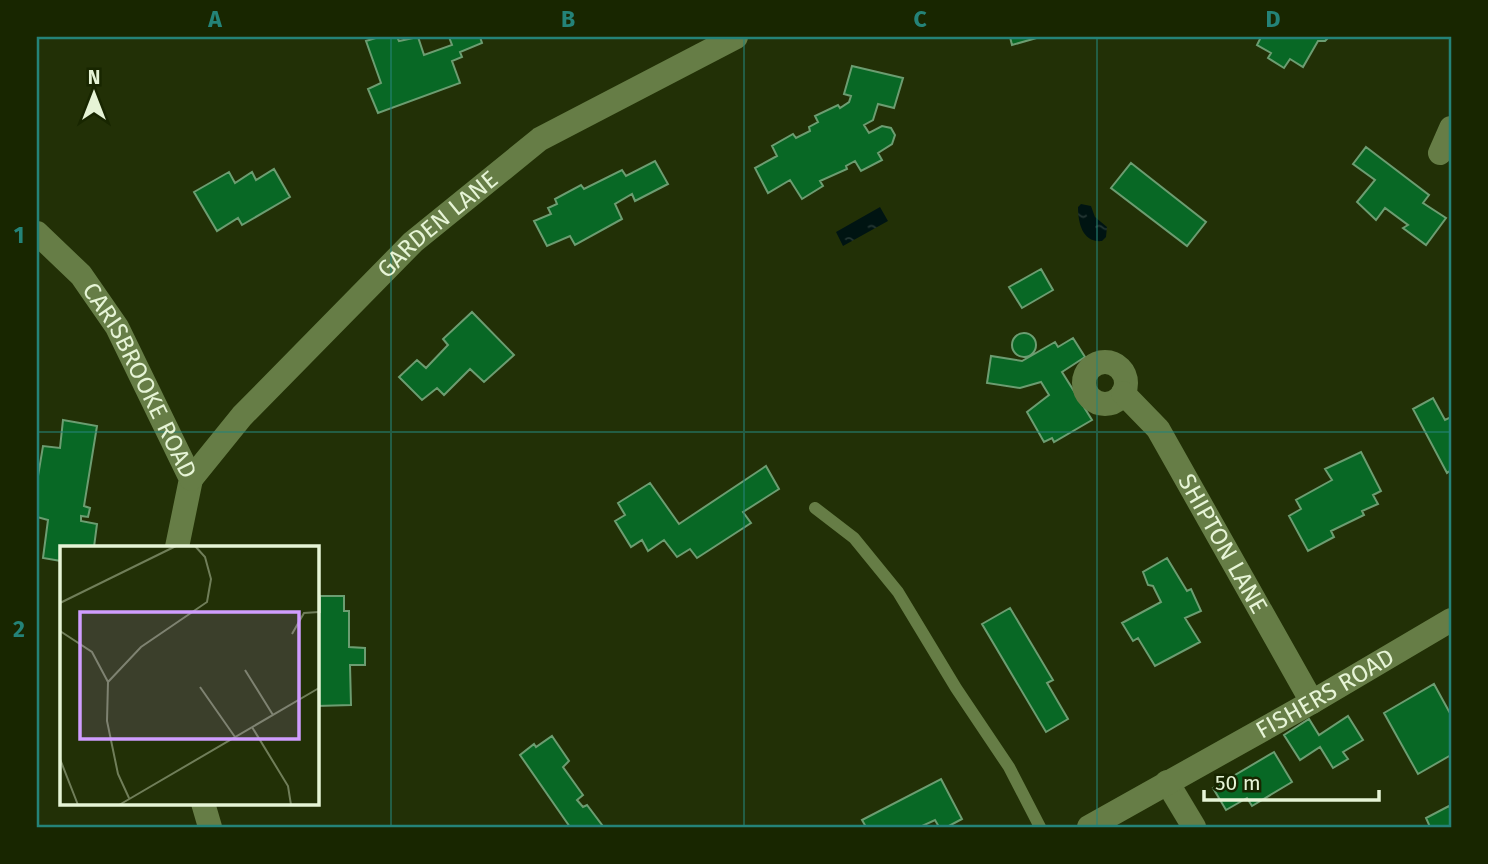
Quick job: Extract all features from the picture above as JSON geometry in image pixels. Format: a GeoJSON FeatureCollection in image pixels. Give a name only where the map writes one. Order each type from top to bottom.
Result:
{"type":"FeatureCollection","features":[{"type":"Feature","properties":{"kind":"street","name":"GARDEN LANE"},"geometry":{"type":"LineString","coordinates":[[191,479],[242,416],[413,242],[444,216],[540,139],[736,37]]}},
{"type":"Feature","properties":{"kind":"street"},"geometry":{"type":"LineString","coordinates":[[1440,153],[1451,128]]}},
{"type":"Feature","properties":{"kind":"street","name":"CARISBROOKE ROAD"},"geometry":{"type":"LineString","coordinates":[[37,233],[81,275],[117,327],[191,479],[177,546]]}},
{"type":"Feature","properties":{"kind":"street","name":"SHIPTON LANE"},"geometry":{"type":"LineString","coordinates":[[1123,393],[1158,429],[1312,702]]}},
{"type":"Feature","properties":{"kind":"street","name":"FISHERS ROAD"},"geometry":{"type":"LineString","coordinates":[[1088,827],[1312,702],[1451,620]]}},
{"type":"Feature","properties":{"kind":"street"},"geometry":{"type":"LineString","coordinates":[[1167,782],[1194,827]]}},
{"type":"Feature","properties":{"kind":"street"},"geometry":{"type":"LineString","coordinates":[[203,804],[210,827]]}},
{"type":"Feature","properties":{"kind":"lane"},"geometry":{"type":"LineString","coordinates":[[815,509],[854,538],[898,592],[956,688],[1009,767],[1040,827]]}},
{"type":"Feature","properties":{"kind":"water"},"geometry":{"type":"Polygon","coordinates":[[[1081,204],[1091,206],[1095,217],[1107,227],[1106,237],[1102,241],[1090,239],[1083,231],[1078,213],[1081,204]]]}},
{"type":"Feature","properties":{"kind":"water"},"geometry":{"type":"Polygon","coordinates":[[[880,207],[888,221],[843,246],[836,232],[880,207]]]}},
{"type":"Feature","properties":{"kind":"building"},"geometry":{"type":"Polygon","coordinates":[[[379,37],[397,37],[399,41],[418,37],[424,55],[452,45],[449,37],[480,37],[482,43],[460,52],[462,57],[452,61],[460,83],[378,113],[368,89],[381,83],[366,41],[379,37]]]}},
{"type":"Feature","properties":{"kind":"building"},"geometry":{"type":"Polygon","coordinates":[[[1010,37],[1040,37],[1012,45],[1010,37]]]}},
{"type":"Feature","properties":{"kind":"building"},"geometry":{"type":"Polygon","coordinates":[[[1261,37],[1329,37],[1325,41],[1318,41],[1303,67],[1290,59],[1284,68],[1268,58],[1271,53],[1257,45],[1261,37]]]}},
{"type":"Feature","properties":{"kind":"building"},"geometry":{"type":"Polygon","coordinates":[[[852,66],[903,78],[894,108],[878,104],[873,120],[864,125],[869,133],[882,126],[891,128],[895,135],[892,144],[878,153],[882,160],[861,171],[855,161],[846,166],[847,169],[820,181],[823,186],[802,199],[790,180],[768,193],[755,168],[777,156],[772,146],[793,134],[796,138],[810,131],[809,127],[818,122],[815,116],[838,105],[840,108],[849,102],[851,96],[844,94],[852,66]]]}},
{"type":"Feature","properties":{"kind":"building"},"geometry":{"type":"Polygon","coordinates":[[[1366,147],[1429,195],[1423,203],[1446,218],[1426,245],[1403,228],[1408,225],[1385,208],[1376,220],[1357,202],[1375,180],[1353,164],[1366,147]]]}},
{"type":"Feature","properties":{"kind":"building"},"geometry":{"type":"Polygon","coordinates":[[[655,161],[668,184],[635,201],[632,194],[615,204],[622,219],[575,245],[570,236],[547,246],[534,221],[551,214],[548,208],[557,204],[555,199],[581,185],[584,189],[622,170],[626,176],[655,161]]]}},
{"type":"Feature","properties":{"kind":"building"},"geometry":{"type":"Polygon","coordinates":[[[1131,163],[1206,222],[1187,246],[1111,188],[1131,163]]]}},
{"type":"Feature","properties":{"kind":"building"},"geometry":{"type":"Polygon","coordinates":[[[274,169],[290,197],[242,225],[238,218],[217,231],[194,192],[229,172],[235,183],[252,172],[256,180],[274,169]]]}},
{"type":"Feature","properties":{"kind":"building"},"geometry":{"type":"Polygon","coordinates":[[[1041,269],[1053,290],[1022,308],[1009,287],[1041,269]]]}},
{"type":"Feature","properties":{"kind":"building"},"geometry":{"type":"Polygon","coordinates":[[[472,312],[514,355],[484,382],[470,369],[444,395],[437,388],[422,400],[399,377],[417,360],[426,368],[448,345],[443,339],[472,312]]]}},
{"type":"Feature","properties":{"kind":"building"},"geometry":{"type":"Polygon","coordinates":[[[1024,333],[1032,337],[1036,345],[1032,353],[1024,357],[1016,353],[1012,345],[1016,337],[1024,333]]]}},
{"type":"Feature","properties":{"kind":"building"},"geometry":{"type":"Polygon","coordinates":[[[1073,338],[1085,357],[1062,372],[1092,420],[1054,442],[1052,438],[1044,442],[1027,412],[1049,395],[1041,382],[1020,388],[987,383],[991,356],[1022,361],[1055,342],[1058,347],[1073,338]]]}},
{"type":"Feature","properties":{"kind":"building"},"geometry":{"type":"Polygon","coordinates":[[[1433,398],[1445,420],[1451,417],[1451,470],[1447,473],[1413,409],[1433,398]]]}},
{"type":"Feature","properties":{"kind":"building"},"geometry":{"type":"Polygon","coordinates":[[[63,420],[97,426],[84,506],[90,508],[88,517],[81,516],[81,521],[97,524],[94,546],[60,546],[60,561],[43,558],[48,520],[37,517],[37,482],[43,446],[60,448],[63,420]]]}},
{"type":"Feature","properties":{"kind":"building"},"geometry":{"type":"Polygon","coordinates":[[[1361,452],[1381,491],[1373,495],[1378,504],[1362,511],[1364,515],[1331,531],[1334,537],[1308,551],[1289,516],[1301,509],[1296,500],[1332,480],[1325,469],[1361,452]]]}},
{"type":"Feature","properties":{"kind":"building"},"geometry":{"type":"Polygon","coordinates":[[[766,466],[779,489],[743,512],[751,523],[697,558],[690,549],[677,557],[664,540],[648,551],[642,540],[631,547],[615,521],[625,515],[618,503],[650,483],[679,524],[766,466]]]}},
{"type":"Feature","properties":{"kind":"building"},"geometry":{"type":"Polygon","coordinates":[[[1167,558],[1187,591],[1191,589],[1201,611],[1185,618],[1200,642],[1155,666],[1138,638],[1133,641],[1122,623],[1161,602],[1153,586],[1148,585],[1143,572],[1167,558]]]}},
{"type":"Feature","properties":{"kind":"building"},"geometry":{"type":"Polygon","coordinates":[[[320,596],[344,596],[344,611],[349,611],[349,647],[365,648],[365,665],[350,665],[351,705],[318,706],[320,596]]]}},
{"type":"Feature","properties":{"kind":"building"},"geometry":{"type":"Polygon","coordinates":[[[1010,608],[1053,680],[1047,683],[1068,719],[1046,732],[982,624],[1010,608]]]}},
{"type":"Feature","properties":{"kind":"building"},"geometry":{"type":"Polygon","coordinates":[[[1434,684],[1451,715],[1451,755],[1418,774],[1384,713],[1434,684]]]}},
{"type":"Feature","properties":{"kind":"building"},"geometry":{"type":"Polygon","coordinates":[[[1348,716],[1363,740],[1343,752],[1348,759],[1333,768],[1320,747],[1300,760],[1284,735],[1309,719],[1319,735],[1348,716]]]}},
{"type":"Feature","properties":{"kind":"building"},"geometry":{"type":"Polygon","coordinates":[[[552,736],[569,761],[563,767],[583,795],[577,800],[583,807],[587,805],[602,825],[600,827],[570,827],[520,755],[534,744],[536,747],[552,736]]]}},
{"type":"Feature","properties":{"kind":"building"},"geometry":{"type":"Polygon","coordinates":[[[1274,752],[1292,782],[1252,806],[1247,798],[1226,810],[1213,788],[1274,752]]]}},
{"type":"Feature","properties":{"kind":"building"},"geometry":{"type":"Polygon","coordinates":[[[941,779],[962,819],[947,827],[939,827],[935,820],[920,827],[866,827],[862,820],[941,779]]]}},
{"type":"Feature","properties":{"kind":"building"},"geometry":{"type":"Polygon","coordinates":[[[1449,806],[1451,827],[1430,827],[1426,818],[1449,806]]]}}]}
